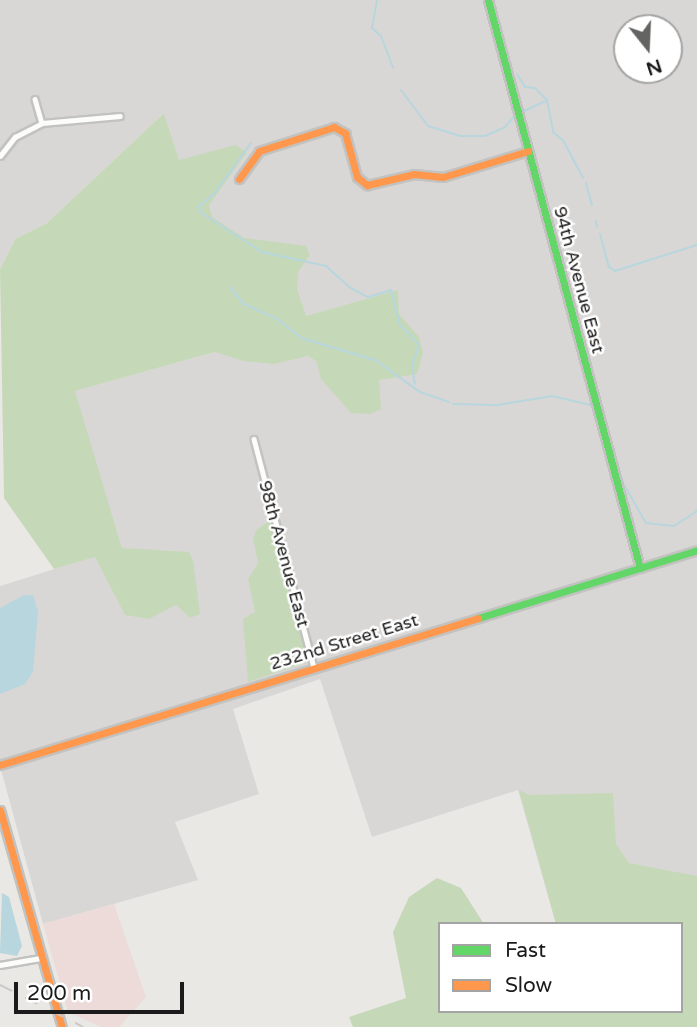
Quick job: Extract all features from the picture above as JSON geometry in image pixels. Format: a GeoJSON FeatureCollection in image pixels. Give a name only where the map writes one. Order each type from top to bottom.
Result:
{"type":"FeatureCollection","features":[{"type":"Feature","properties":{"kind":"street","name":"94th Avenue East"},"geometry":{"type":"LineString","coordinates":[[488,0],[640,568]]}},
{"type":"Feature","properties":{"kind":"street"},"geometry":{"type":"LineString","coordinates":[[35,99],[42,124]]}},
{"type":"Feature","properties":{"kind":"street"},"geometry":{"type":"LineString","coordinates":[[0,156],[15,137],[42,124],[120,116]]}},
{"type":"Feature","properties":{"kind":"street"},"geometry":{"type":"LineString","coordinates":[[239,179],[259,151],[324,129],[339,129],[348,138],[357,177],[365,184],[414,174],[443,177],[528,151]]}},
{"type":"Feature","properties":{"kind":"street","name":"98th Avenue East"},"geometry":{"type":"LineString","coordinates":[[254,439],[314,668]]}},
{"type":"Feature","properties":{"kind":"street","name":"232nd Street East"},"geometry":{"type":"LineString","coordinates":[[0,765],[697,550]]}},
{"type":"Feature","properties":{"kind":"street"},"geometry":{"type":"LineString","coordinates":[[0,810],[62,1027]]}},
{"type":"Feature","properties":{"kind":"street"},"geometry":{"type":"LineString","coordinates":[[0,965],[41,958]]}},
{"type":"Feature","properties":{"kind":"shaded area"},"geometry":{"type":"Polygon","coordinates":[[[0,0],[697,0],[697,910],[555,922],[518,790],[372,837],[320,679],[233,709],[259,794],[175,822],[198,880],[43,924],[0,766],[0,586],[122,548],[74,391],[237,346],[164,113],[47,223],[15,239],[0,269],[0,0]]]}},
{"type":"Feature","properties":{"kind":"shaded area"},"geometry":{"type":"Polygon","coordinates":[[[114,904],[146,997],[119,1027],[101,1027],[68,1012],[43,924],[114,904]]]}},
{"type":"Feature","properties":{"kind":"green space"},"geometry":{"type":"Polygon","coordinates":[[[164,113],[179,160],[235,145],[247,152],[209,205],[212,217],[244,238],[306,246],[310,255],[298,272],[297,289],[306,316],[398,290],[399,314],[419,337],[423,353],[417,374],[379,380],[381,409],[370,414],[351,413],[321,379],[316,361],[308,356],[274,364],[243,361],[215,352],[75,391],[122,548],[189,552],[193,560],[200,614],[190,618],[176,605],[149,619],[125,615],[95,557],[54,569],[4,498],[0,269],[15,239],[47,223],[164,113]]]}},
{"type":"Feature","properties":{"kind":"green space"},"geometry":{"type":"Polygon","coordinates":[[[270,521],[308,662],[248,682],[243,619],[255,612],[248,579],[258,563],[253,538],[257,529],[270,521]]]}},
{"type":"Feature","properties":{"kind":"green space"},"geometry":{"type":"Polygon","coordinates":[[[519,790],[529,795],[613,793],[616,844],[629,863],[697,876],[697,1027],[353,1027],[349,1017],[406,998],[393,932],[409,897],[437,878],[461,888],[483,922],[438,922],[438,1013],[683,1013],[683,922],[555,922],[519,790]]]}},
{"type":"Feature","properties":{"kind":"water"},"geometry":{"type":"Polygon","coordinates":[[[24,595],[33,595],[38,612],[33,672],[25,684],[0,694],[0,608],[24,595]]]}},
{"type":"Feature","properties":{"kind":"water"},"geometry":{"type":"Polygon","coordinates":[[[2,893],[9,897],[22,946],[17,956],[0,953],[2,893]]]}},
{"type":"Feature","properties":{"kind":"waterway"},"geometry":{"type":"LineString","coordinates":[[377,0],[372,28],[381,36],[393,68]]}},
{"type":"Feature","properties":{"kind":"waterway"},"geometry":{"type":"LineString","coordinates":[[517,74],[525,87],[535,88],[547,100],[553,132],[563,140],[583,178]]}},
{"type":"Feature","properties":{"kind":"waterway"},"geometry":{"type":"LineString","coordinates":[[401,90],[428,126],[460,136],[485,136],[505,127],[515,115]]}},
{"type":"Feature","properties":{"kind":"waterway"},"geometry":{"type":"LineString","coordinates":[[522,112],[546,101]]}},
{"type":"Feature","properties":{"kind":"waterway"},"geometry":{"type":"LineString","coordinates":[[251,143],[214,194],[199,206],[200,212],[262,252],[326,266],[349,287],[368,297],[391,290],[399,323],[419,345],[412,366],[415,384]]}},
{"type":"Feature","properties":{"kind":"waterway"},"geometry":{"type":"LineString","coordinates":[[586,183],[592,205]]}},
{"type":"Feature","properties":{"kind":"waterway"},"geometry":{"type":"LineString","coordinates":[[596,221],[597,227]]}},
{"type":"Feature","properties":{"kind":"waterway"},"geometry":{"type":"LineString","coordinates":[[600,234],[609,267],[615,271],[697,245]]}},
{"type":"Feature","properties":{"kind":"waterway"},"geometry":{"type":"LineString","coordinates":[[230,287],[244,304],[277,319],[301,338],[375,360],[420,392],[449,402]]}},
{"type":"Feature","properties":{"kind":"waterway"},"geometry":{"type":"LineString","coordinates":[[453,404],[497,405],[552,396],[591,405]]}},
{"type":"Feature","properties":{"kind":"waterway"},"geometry":{"type":"LineString","coordinates":[[602,411],[623,483],[646,523],[674,526],[697,511]]}},
{"type":"Feature","properties":{"kind":"railway"},"geometry":{"type":"LineString","coordinates":[[0,985],[83,1027]]}},
{"type":"Feature","properties":{"kind":"traffic: fast"},"geometry":{"type":"LineString","coordinates":[[488,0],[640,568]]}},
{"type":"Feature","properties":{"kind":"traffic: fast"},"geometry":{"type":"LineString","coordinates":[[478,618],[697,550]]}},
{"type":"Feature","properties":{"kind":"traffic: slow"},"geometry":{"type":"LineString","coordinates":[[239,179],[259,151],[334,127],[345,133],[357,177],[367,185],[414,174],[443,177],[528,151]]}},
{"type":"Feature","properties":{"kind":"traffic: slow"},"geometry":{"type":"LineString","coordinates":[[0,765],[478,618]]}},
{"type":"Feature","properties":{"kind":"traffic: slow"},"geometry":{"type":"LineString","coordinates":[[0,810],[62,1027]]}}]}
